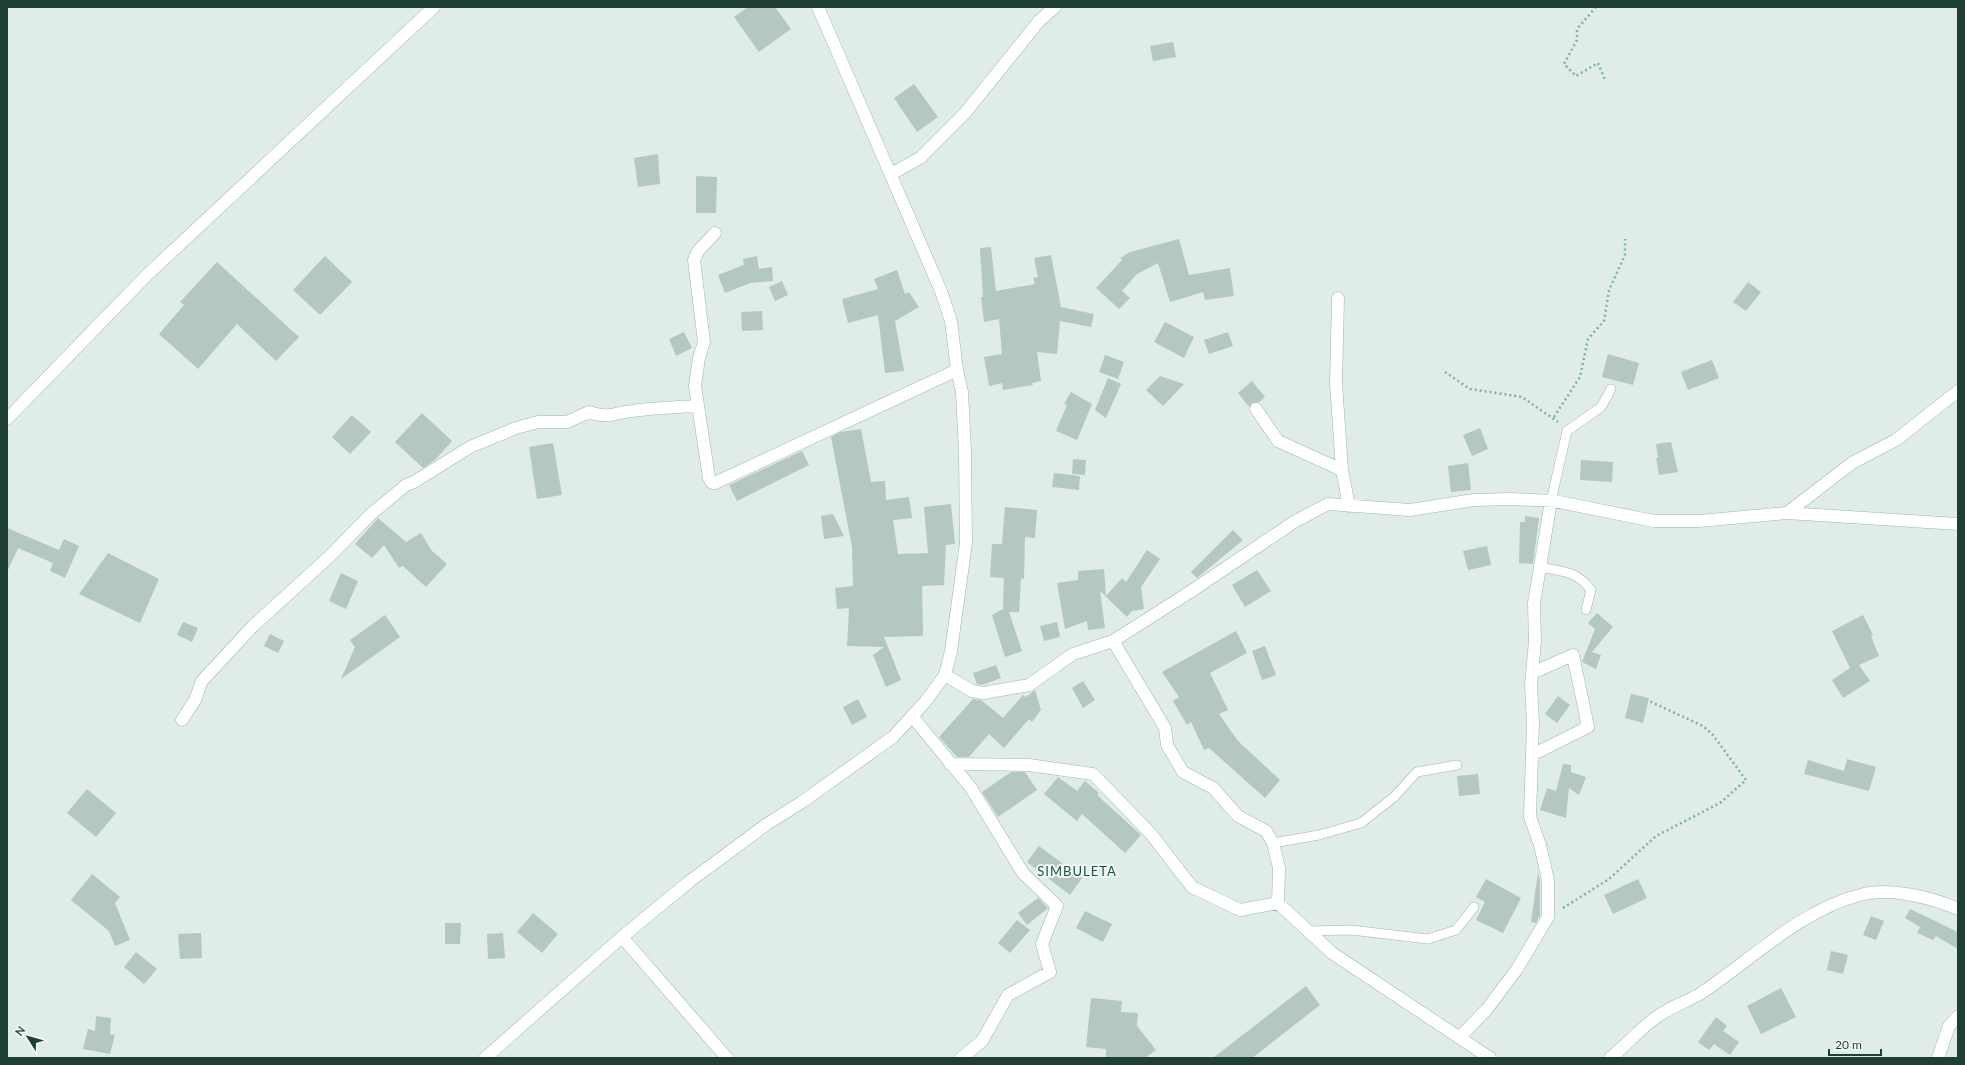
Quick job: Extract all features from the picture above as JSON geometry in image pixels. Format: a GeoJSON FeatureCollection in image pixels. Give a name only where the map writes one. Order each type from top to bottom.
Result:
{"type":"FeatureCollection","features":[{"type":"Feature","properties":{"kind":"street"},"geometry":{"type":"LineString","coordinates":[[7,419],[148,274],[434,7]]}},
{"type":"Feature","properties":{"kind":"street"},"geometry":{"type":"LineString","coordinates":[[485,1058],[622,937],[690,881],[761,828],[802,802],[893,738],[926,702],[945,675],[951,651],[966,543],[965,451],[962,392],[957,370],[950,321],[940,291],[891,174],[818,7]]}},
{"type":"Feature","properties":{"kind":"street"},"geometry":{"type":"LineString","coordinates":[[891,174],[920,158],[965,113],[1039,21],[1055,7]]}},
{"type":"Feature","properties":{"kind":"street"},"geometry":{"type":"LineString","coordinates":[[715,233],[698,251],[694,260],[704,342],[695,376],[709,478],[715,484],[957,370]]}},
{"type":"Feature","properties":{"kind":"street"},"geometry":{"type":"LineString","coordinates":[[1338,298],[1336,383],[1342,470],[1349,506]]}},
{"type":"Feature","properties":{"kind":"street"},"geometry":{"type":"LineString","coordinates":[[1787,513],[1852,463],[1896,440],[1958,391]]}},
{"type":"Feature","properties":{"kind":"street"},"geometry":{"type":"LineString","coordinates":[[182,720],[195,700],[202,681],[252,627],[330,556],[370,515],[406,485],[414,482],[470,447],[528,424],[568,422],[589,412],[601,416],[610,416],[629,411],[698,406]]}},
{"type":"Feature","properties":{"kind":"street"},"geometry":{"type":"LineString","coordinates":[[1256,409],[1278,441],[1342,470]]}},
{"type":"Feature","properties":{"kind":"street"},"geometry":{"type":"LineString","coordinates":[[945,675],[972,691],[984,693],[1029,685],[1073,654],[1113,641],[1190,592],[1294,522],[1328,504],[1410,510],[1474,500],[1551,501],[1654,521],[1699,521],[1787,513],[1958,524]]}},
{"type":"Feature","properties":{"kind":"street"},"geometry":{"type":"LineString","coordinates":[[1459,1038],[1487,1009],[1517,969],[1548,917],[1548,880],[1540,846],[1530,817],[1532,673],[1535,640],[1534,603],[1551,501]]}},
{"type":"Feature","properties":{"kind":"street"},"geometry":{"type":"LineString","coordinates":[[1113,641],[1165,728],[1167,744],[1183,772],[1213,788],[1238,816],[1266,831],[1273,843],[1279,868],[1278,903],[1332,953],[1490,1058]]}},
{"type":"Feature","properties":{"kind":"street"},"geometry":{"type":"LineString","coordinates":[[1532,673],[1573,655],[1588,727],[1532,755]]}},
{"type":"Feature","properties":{"kind":"street"},"geometry":{"type":"LineString","coordinates":[[912,716],[971,788],[1023,873],[1057,906],[1042,944],[1050,972],[1008,995],[982,1041],[960,1058]]}},
{"type":"Feature","properties":{"kind":"street"},"geometry":{"type":"LineString","coordinates":[[950,764],[1029,766],[1093,774],[1150,834],[1192,887],[1240,910],[1278,903]]}},
{"type":"Feature","properties":{"kind":"street"},"geometry":{"type":"LineString","coordinates":[[1610,1058],[1658,1016],[1702,992],[1800,923],[1830,906],[1861,894],[1886,893],[1921,896],[1958,909]]}},
{"type":"Feature","properties":{"kind":"street"},"geometry":{"type":"LineString","coordinates":[[622,937],[727,1058]]}},
{"type":"Feature","properties":{"kind":"street"},"geometry":{"type":"LineString","coordinates":[[1938,1058],[1949,1026],[1958,1016]]}},
{"type":"Feature","properties":{"kind":"lane"},"geometry":{"type":"LineString","coordinates":[[1551,501],[1567,431],[1600,407],[1611,389]]}},
{"type":"Feature","properties":{"kind":"lane"},"geometry":{"type":"LineString","coordinates":[[1540,567],[1572,573],[1583,579],[1591,590],[1586,610]]}},
{"type":"Feature","properties":{"kind":"lane"},"geometry":{"type":"LineString","coordinates":[[1273,843],[1319,835],[1361,823],[1394,798],[1418,772],[1457,765]]}},
{"type":"Feature","properties":{"kind":"lane"},"geometry":{"type":"LineString","coordinates":[[1308,932],[1351,930],[1428,939],[1456,930],[1474,907]]}},
{"type":"Feature","properties":{"kind":"path"},"geometry":{"type":"LineString","coordinates":[[1596,7],[1577,29],[1577,40],[1564,64],[1576,76],[1598,63],[1605,80]]}},
{"type":"Feature","properties":{"kind":"path"},"geometry":{"type":"LineString","coordinates":[[1554,417],[1580,377],[1588,340],[1604,322],[1609,290],[1625,255],[1625,239]]}},
{"type":"Feature","properties":{"kind":"path"},"geometry":{"type":"LineString","coordinates":[[1444,372],[1470,388],[1522,396],[1554,417],[1567,431]]}},
{"type":"Feature","properties":{"kind":"path"},"geometry":{"type":"LineString","coordinates":[[1548,917],[1609,879],[1656,836],[1720,803],[1746,780],[1713,735],[1703,726],[1649,701]]}},
{"type":"Feature","properties":{"kind":"building"},"geometry":{"type":"Polygon","coordinates":[[[748,7],[775,7],[791,29],[759,52],[734,17],[748,7]]]}},
{"type":"Feature","properties":{"kind":"building"},"geometry":{"type":"Polygon","coordinates":[[[1173,42],[1176,57],[1153,61],[1150,46],[1173,42]]]}},
{"type":"Feature","properties":{"kind":"building"},"geometry":{"type":"Polygon","coordinates":[[[914,84],[938,117],[917,132],[894,98],[914,84]]]}},
{"type":"Feature","properties":{"kind":"building"},"geometry":{"type":"Polygon","coordinates":[[[658,154],[660,184],[638,187],[634,158],[658,154]]]}},
{"type":"Feature","properties":{"kind":"building"},"geometry":{"type":"Polygon","coordinates":[[[696,176],[717,177],[716,213],[696,213],[696,176]]]}},
{"type":"Feature","properties":{"kind":"building"},"geometry":{"type":"Polygon","coordinates":[[[1179,239],[1189,275],[1230,268],[1234,296],[1205,300],[1203,292],[1170,302],[1158,263],[1137,274],[1122,291],[1130,298],[1119,309],[1096,288],[1122,260],[1120,258],[1130,252],[1179,239]]]}},
{"type":"Feature","properties":{"kind":"building"},"geometry":{"type":"Polygon","coordinates":[[[991,247],[996,291],[1035,284],[1033,278],[1038,277],[1034,258],[1051,255],[1061,307],[1094,314],[1091,327],[1060,321],[1057,354],[1037,352],[1041,381],[1032,383],[1033,385],[1003,390],[1002,383],[989,386],[984,357],[1002,354],[999,319],[984,322],[981,297],[983,297],[980,248],[991,247]]]}},
{"type":"Feature","properties":{"kind":"building"},"geometry":{"type":"Polygon","coordinates":[[[325,256],[352,282],[320,315],[293,290],[325,256]]]}},
{"type":"Feature","properties":{"kind":"building"},"geometry":{"type":"Polygon","coordinates":[[[757,256],[759,269],[772,267],[773,281],[750,283],[725,293],[718,275],[744,265],[743,259],[757,256]]]}},
{"type":"Feature","properties":{"kind":"building"},"geometry":{"type":"Polygon","coordinates":[[[217,262],[299,337],[276,361],[237,324],[198,369],[159,334],[184,305],[180,302],[217,262]]]}},
{"type":"Feature","properties":{"kind":"building"},"geometry":{"type":"Polygon","coordinates":[[[897,270],[905,294],[909,292],[919,307],[895,321],[904,371],[885,373],[878,315],[848,323],[842,299],[878,289],[874,279],[897,270]]]}},
{"type":"Feature","properties":{"kind":"building"},"geometry":{"type":"Polygon","coordinates":[[[782,281],[788,295],[775,301],[769,287],[782,281]]]}},
{"type":"Feature","properties":{"kind":"building"},"geometry":{"type":"Polygon","coordinates":[[[1748,282],[1761,292],[1746,311],[1733,302],[1748,282]]]}},
{"type":"Feature","properties":{"kind":"building"},"geometry":{"type":"Polygon","coordinates":[[[762,311],[763,330],[742,331],[741,312],[762,311]]]}},
{"type":"Feature","properties":{"kind":"building"},"geometry":{"type":"Polygon","coordinates":[[[1165,322],[1194,337],[1184,358],[1154,342],[1165,322]]]}},
{"type":"Feature","properties":{"kind":"building"},"geometry":{"type":"Polygon","coordinates":[[[684,332],[692,348],[676,356],[669,339],[684,332]]]}},
{"type":"Feature","properties":{"kind":"building"},"geometry":{"type":"Polygon","coordinates":[[[1228,332],[1233,346],[1209,354],[1204,340],[1228,332]]]}},
{"type":"Feature","properties":{"kind":"building"},"geometry":{"type":"Polygon","coordinates":[[[1608,354],[1639,363],[1633,385],[1602,377],[1608,354]]]}},
{"type":"Feature","properties":{"kind":"building"},"geometry":{"type":"Polygon","coordinates":[[[1105,355],[1124,362],[1118,379],[1099,372],[1105,355]]]}},
{"type":"Feature","properties":{"kind":"building"},"geometry":{"type":"Polygon","coordinates":[[[1712,360],[1719,378],[1688,390],[1681,372],[1712,360]]]}},
{"type":"Feature","properties":{"kind":"building"},"geometry":{"type":"Polygon","coordinates":[[[1160,376],[1184,384],[1163,406],[1146,390],[1160,376]]]}},
{"type":"Feature","properties":{"kind":"building"},"geometry":{"type":"Polygon","coordinates":[[[1108,378],[1121,384],[1106,418],[1095,410],[1108,378]]]}},
{"type":"Feature","properties":{"kind":"building"},"geometry":{"type":"Polygon","coordinates":[[[1252,381],[1265,397],[1259,402],[1252,403],[1249,407],[1238,393],[1252,381]]]}},
{"type":"Feature","properties":{"kind":"building"},"geometry":{"type":"Polygon","coordinates":[[[1071,392],[1092,404],[1077,440],[1056,431],[1067,405],[1064,404],[1071,392]]]}},
{"type":"Feature","properties":{"kind":"building"},"geometry":{"type":"Polygon","coordinates":[[[422,413],[452,441],[435,460],[423,468],[395,442],[422,413]]]}},
{"type":"Feature","properties":{"kind":"building"},"geometry":{"type":"Polygon","coordinates":[[[352,415],[371,432],[350,454],[332,437],[352,415]]]}},
{"type":"Feature","properties":{"kind":"building"},"geometry":{"type":"Polygon","coordinates":[[[1480,428],[1488,449],[1472,456],[1463,435],[1480,428]]]}},
{"type":"Feature","properties":{"kind":"building"},"geometry":{"type":"Polygon","coordinates":[[[861,429],[871,482],[885,481],[886,500],[909,497],[912,518],[893,520],[898,554],[928,553],[924,507],[951,504],[955,544],[946,545],[944,585],[922,586],[923,636],[884,637],[901,680],[886,687],[873,655],[884,647],[847,646],[849,608],[837,609],[835,588],[853,586],[852,547],[831,437],[841,432],[861,429]]]}},
{"type":"Feature","properties":{"kind":"building"},"geometry":{"type":"Polygon","coordinates":[[[1671,442],[1678,472],[1659,475],[1656,458],[1658,458],[1656,444],[1671,442]]]}},
{"type":"Feature","properties":{"kind":"building"},"geometry":{"type":"Polygon","coordinates":[[[553,443],[562,495],[537,499],[529,447],[553,443]]]}},
{"type":"Feature","properties":{"kind":"building"},"geometry":{"type":"Polygon","coordinates":[[[802,451],[809,465],[737,501],[729,485],[802,451]]]}},
{"type":"Feature","properties":{"kind":"building"},"geometry":{"type":"Polygon","coordinates":[[[1073,459],[1086,460],[1085,475],[1072,474],[1073,459]]]}},
{"type":"Feature","properties":{"kind":"building"},"geometry":{"type":"Polygon","coordinates":[[[1581,460],[1613,462],[1612,482],[1580,480],[1581,460]]]}},
{"type":"Feature","properties":{"kind":"building"},"geometry":{"type":"Polygon","coordinates":[[[1468,463],[1471,490],[1451,492],[1448,466],[1468,463]]]}},
{"type":"Feature","properties":{"kind":"building"},"geometry":{"type":"Polygon","coordinates":[[[1054,473],[1080,476],[1079,490],[1052,487],[1054,473]]]}},
{"type":"Feature","properties":{"kind":"building"},"geometry":{"type":"Polygon","coordinates":[[[1005,507],[1037,510],[1035,538],[1025,537],[1024,579],[1021,578],[1019,612],[1009,612],[1022,651],[1005,657],[992,615],[1003,609],[1004,578],[990,577],[992,544],[1002,544],[1005,507]]]}},
{"type":"Feature","properties":{"kind":"building"},"geometry":{"type":"Polygon","coordinates":[[[833,514],[844,536],[824,539],[821,516],[833,514]]]}},
{"type":"Feature","properties":{"kind":"building"},"geometry":{"type":"Polygon","coordinates":[[[1525,516],[1539,518],[1533,564],[1519,563],[1520,522],[1525,522],[1525,516]]]}},
{"type":"Feature","properties":{"kind":"building"},"geometry":{"type":"Polygon","coordinates":[[[378,518],[406,542],[421,533],[431,550],[447,564],[426,587],[403,566],[399,568],[384,545],[372,558],[355,544],[378,518]]]}},
{"type":"Feature","properties":{"kind":"building"},"geometry":{"type":"Polygon","coordinates":[[[7,528],[59,550],[64,539],[79,546],[65,578],[50,571],[53,563],[18,548],[7,572],[7,528]]]}},
{"type":"Feature","properties":{"kind":"building"},"geometry":{"type":"Polygon","coordinates":[[[1233,530],[1243,540],[1197,578],[1191,572],[1233,530]]]}},
{"type":"Feature","properties":{"kind":"building"},"geometry":{"type":"Polygon","coordinates":[[[1487,546],[1491,565],[1468,570],[1463,551],[1487,546]]]}},
{"type":"Feature","properties":{"kind":"building"},"geometry":{"type":"Polygon","coordinates":[[[1147,550],[1160,559],[1141,587],[1144,609],[1132,611],[1127,617],[1100,591],[1105,628],[1088,630],[1087,621],[1065,629],[1057,583],[1078,580],[1078,571],[1104,569],[1106,596],[1122,578],[1126,582],[1147,550]]]}},
{"type":"Feature","properties":{"kind":"building"},"geometry":{"type":"Polygon","coordinates":[[[108,553],[159,579],[140,623],[79,594],[108,553]]]}},
{"type":"Feature","properties":{"kind":"building"},"geometry":{"type":"Polygon","coordinates":[[[1257,570],[1271,591],[1245,607],[1232,585],[1257,570]]]}},
{"type":"Feature","properties":{"kind":"building"},"geometry":{"type":"Polygon","coordinates":[[[341,573],[358,581],[346,609],[329,601],[341,573]]]}},
{"type":"Feature","properties":{"kind":"building"},"geometry":{"type":"Polygon","coordinates":[[[1597,613],[1613,627],[1592,652],[1601,655],[1596,669],[1582,662],[1595,629],[1588,623],[1597,613]]]}},
{"type":"Feature","properties":{"kind":"building"},"geometry":{"type":"Polygon","coordinates":[[[385,615],[400,637],[341,679],[355,647],[350,640],[385,615]]]}},
{"type":"Feature","properties":{"kind":"building"},"geometry":{"type":"Polygon","coordinates":[[[1863,615],[1873,635],[1871,636],[1879,656],[1859,665],[1870,681],[1843,698],[1832,680],[1850,668],[1832,631],[1863,615]]]}},
{"type":"Feature","properties":{"kind":"building"},"geometry":{"type":"Polygon","coordinates":[[[183,622],[198,628],[192,642],[177,635],[183,622]]]}},
{"type":"Feature","properties":{"kind":"building"},"geometry":{"type":"Polygon","coordinates":[[[1057,622],[1060,637],[1044,641],[1040,626],[1057,622]]]}},
{"type":"Feature","properties":{"kind":"building"},"geometry":{"type":"Polygon","coordinates":[[[1236,631],[1247,653],[1210,673],[1228,710],[1219,714],[1238,741],[1280,780],[1265,798],[1209,748],[1204,750],[1191,722],[1187,725],[1173,701],[1179,697],[1162,672],[1236,631]]]}},
{"type":"Feature","properties":{"kind":"building"},"geometry":{"type":"Polygon","coordinates":[[[270,634],[284,641],[278,653],[264,646],[270,634]]]}},
{"type":"Feature","properties":{"kind":"building"},"geometry":{"type":"Polygon","coordinates":[[[1265,646],[1276,675],[1262,680],[1252,651],[1265,646]]]}},
{"type":"Feature","properties":{"kind":"building"},"geometry":{"type":"Polygon","coordinates":[[[996,665],[1001,678],[982,685],[977,684],[973,673],[996,665]]]}},
{"type":"Feature","properties":{"kind":"building"},"geometry":{"type":"Polygon","coordinates":[[[1083,681],[1095,700],[1083,708],[1072,688],[1083,681]]]}},
{"type":"Feature","properties":{"kind":"building"},"geometry":{"type":"Polygon","coordinates":[[[1035,690],[1041,710],[1032,722],[1029,719],[1004,748],[989,734],[969,757],[957,757],[939,737],[973,699],[981,700],[1003,718],[1023,695],[1026,697],[1035,690]]]}},
{"type":"Feature","properties":{"kind":"building"},"geometry":{"type":"Polygon","coordinates":[[[1631,694],[1649,698],[1643,723],[1625,718],[1631,694]]]}},
{"type":"Feature","properties":{"kind":"building"},"geometry":{"type":"Polygon","coordinates":[[[1558,696],[1570,705],[1557,723],[1545,714],[1558,696]]]}},
{"type":"Feature","properties":{"kind":"building"},"geometry":{"type":"Polygon","coordinates":[[[858,699],[867,717],[852,725],[843,707],[858,699]]]}},
{"type":"Feature","properties":{"kind":"building"},"geometry":{"type":"Polygon","coordinates":[[[1847,759],[1876,767],[1869,791],[1804,774],[1808,760],[1844,771],[1847,759]]]}},
{"type":"Feature","properties":{"kind":"building"},"geometry":{"type":"Polygon","coordinates":[[[1563,764],[1571,765],[1571,772],[1586,777],[1579,795],[1569,788],[1566,818],[1540,810],[1547,788],[1556,791],[1563,764]]]}},
{"type":"Feature","properties":{"kind":"building"},"geometry":{"type":"Polygon","coordinates":[[[1011,772],[1025,772],[1037,790],[998,817],[982,792],[1011,772]]]}},
{"type":"Feature","properties":{"kind":"building"},"geometry":{"type":"Polygon","coordinates":[[[1478,774],[1480,794],[1459,796],[1457,776],[1478,774]]]}},
{"type":"Feature","properties":{"kind":"building"},"geometry":{"type":"Polygon","coordinates":[[[1058,777],[1077,791],[1085,781],[1099,793],[1097,795],[1141,835],[1125,853],[1082,814],[1077,821],[1044,794],[1058,777]]]}},
{"type":"Feature","properties":{"kind":"building"},"geometry":{"type":"Polygon","coordinates":[[[87,789],[116,813],[96,837],[67,813],[87,789]]]}},
{"type":"Feature","properties":{"kind":"building"},"geometry":{"type":"Polygon","coordinates":[[[1039,846],[1082,878],[1070,895],[1027,862],[1039,846]]]}},
{"type":"Feature","properties":{"kind":"building"},"geometry":{"type":"Polygon","coordinates":[[[1538,872],[1540,881],[1540,915],[1536,923],[1531,922],[1538,872]]]}},
{"type":"Feature","properties":{"kind":"building"},"geometry":{"type":"Polygon","coordinates":[[[92,874],[120,897],[115,903],[130,940],[115,946],[109,931],[71,900],[92,874]]]}},
{"type":"Feature","properties":{"kind":"building"},"geometry":{"type":"Polygon","coordinates":[[[1486,879],[1521,898],[1503,933],[1476,920],[1485,902],[1476,897],[1486,879]]]}},
{"type":"Feature","properties":{"kind":"building"},"geometry":{"type":"Polygon","coordinates":[[[1638,879],[1647,898],[1613,914],[1604,895],[1638,879]]]}},
{"type":"Feature","properties":{"kind":"building"},"geometry":{"type":"Polygon","coordinates":[[[1038,898],[1048,908],[1027,925],[1018,913],[1038,898]]]}},
{"type":"Feature","properties":{"kind":"building"},"geometry":{"type":"Polygon","coordinates":[[[1910,909],[1958,932],[1958,949],[1936,936],[1933,940],[1917,933],[1920,927],[1905,918],[1910,909]]]}},
{"type":"Feature","properties":{"kind":"building"},"geometry":{"type":"Polygon","coordinates":[[[1085,911],[1112,924],[1103,942],[1076,928],[1085,911]]]}},
{"type":"Feature","properties":{"kind":"building"},"geometry":{"type":"Polygon","coordinates":[[[533,913],[558,934],[542,953],[517,932],[533,913]]]}},
{"type":"Feature","properties":{"kind":"building"},"geometry":{"type":"Polygon","coordinates":[[[1871,916],[1884,921],[1876,940],[1863,935],[1871,916]]]}},
{"type":"Feature","properties":{"kind":"building"},"geometry":{"type":"Polygon","coordinates":[[[1017,920],[1030,930],[1010,953],[998,943],[1017,920]]]}},
{"type":"Feature","properties":{"kind":"building"},"geometry":{"type":"Polygon","coordinates":[[[445,923],[461,923],[460,944],[445,944],[445,923]]]}},
{"type":"Feature","properties":{"kind":"building"},"geometry":{"type":"Polygon","coordinates":[[[201,933],[202,958],[180,959],[178,934],[201,933]]]}},
{"type":"Feature","properties":{"kind":"building"},"geometry":{"type":"Polygon","coordinates":[[[503,933],[505,958],[488,959],[487,934],[503,933]]]}},
{"type":"Feature","properties":{"kind":"building"},"geometry":{"type":"Polygon","coordinates":[[[1831,951],[1848,955],[1843,974],[1827,970],[1831,951]]]}},
{"type":"Feature","properties":{"kind":"building"},"geometry":{"type":"Polygon","coordinates":[[[136,952],[157,969],[144,984],[124,967],[136,952]]]}},
{"type":"Feature","properties":{"kind":"building"},"geometry":{"type":"Polygon","coordinates":[[[1306,986],[1320,1005],[1252,1058],[1213,1058],[1306,986]]]}},
{"type":"Feature","properties":{"kind":"building"},"geometry":{"type":"Polygon","coordinates":[[[1781,988],[1796,1017],[1761,1034],[1747,1006],[1781,988]]]}},
{"type":"Feature","properties":{"kind":"building"},"geometry":{"type":"Polygon","coordinates":[[[1091,998],[1122,1001],[1121,1012],[1138,1013],[1137,1026],[1156,1050],[1145,1058],[1106,1058],[1106,1049],[1086,1047],[1091,998]]]}},
{"type":"Feature","properties":{"kind":"building"},"geometry":{"type":"Polygon","coordinates":[[[96,1016],[111,1018],[110,1034],[115,1035],[110,1054],[83,1049],[88,1029],[95,1031],[96,1016]]]}},
{"type":"Feature","properties":{"kind":"building"},"geometry":{"type":"Polygon","coordinates":[[[1716,1017],[1727,1026],[1723,1031],[1739,1042],[1730,1055],[1714,1044],[1709,1050],[1698,1042],[1716,1017]]]}},
{"type":"Feature","properties":{"kind":"district","name":"SIMBULETA"},"geometry":{"type":"Point","coordinates":[1077,871]}}]}
